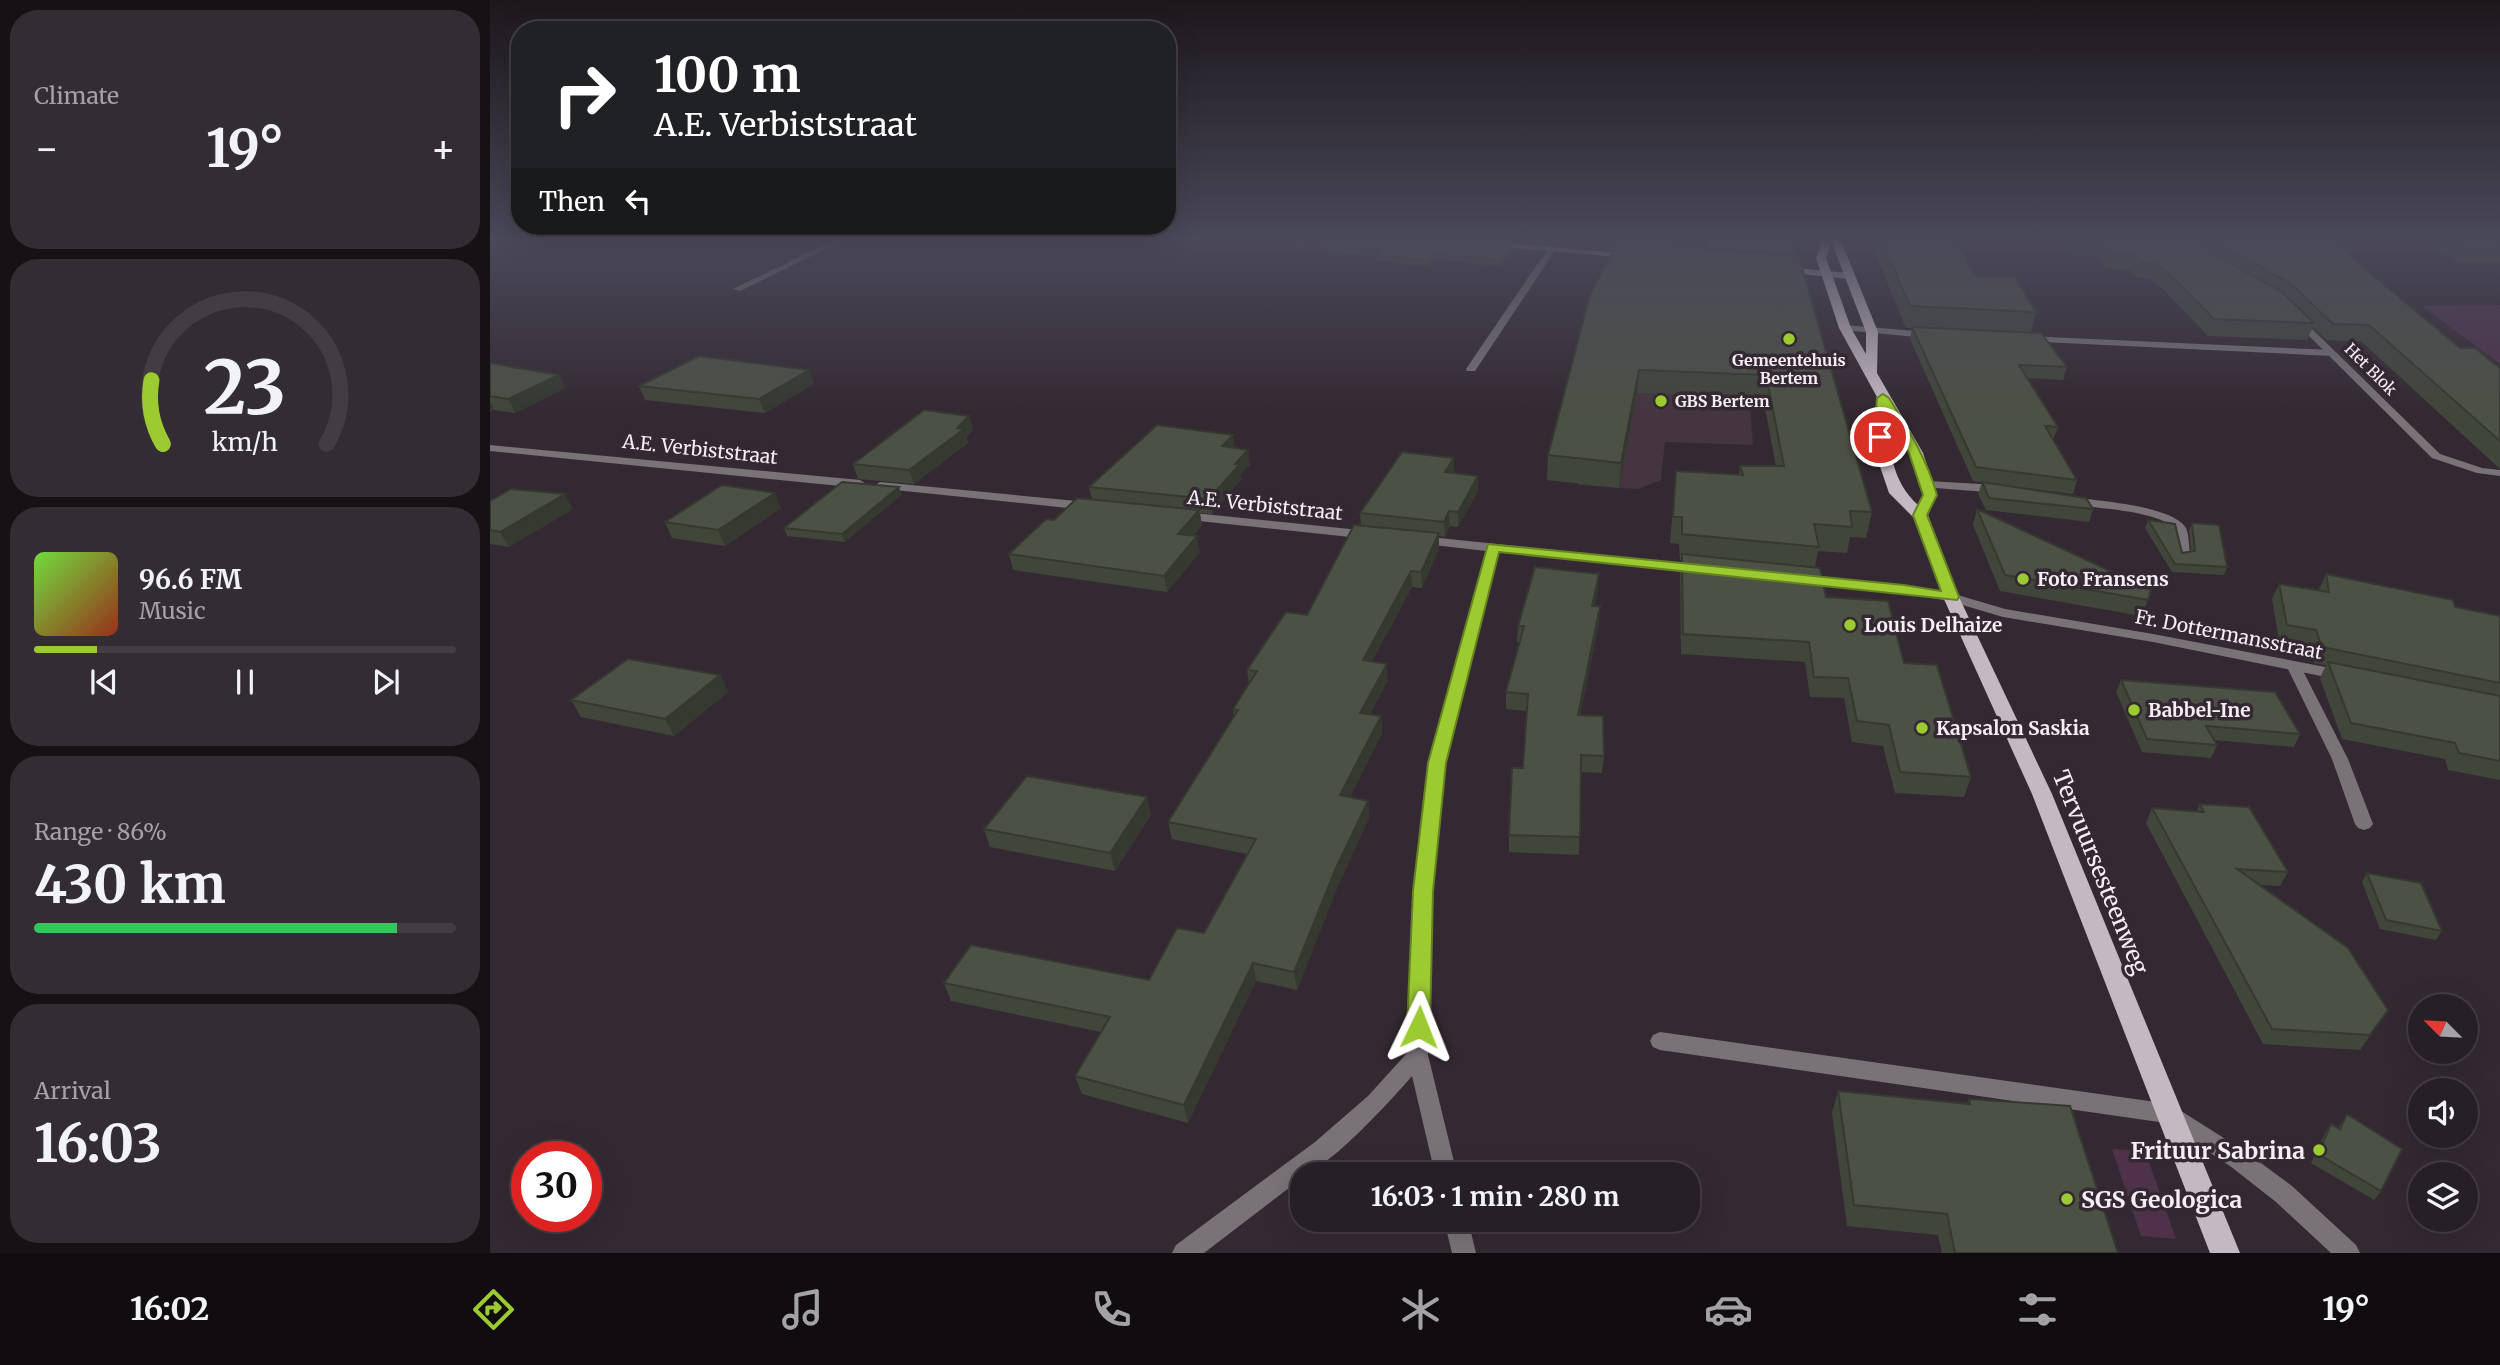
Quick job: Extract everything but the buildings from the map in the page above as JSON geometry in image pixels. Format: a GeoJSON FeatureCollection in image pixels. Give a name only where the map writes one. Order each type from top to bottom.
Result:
{"type":"FeatureCollection","features":[{"type":"Feature","properties":{"kind":"main road","name":"Tervuursesteenweg"},"geometry":{"type":"LineString","coordinates":[[1833,296],[1844,328],[1916,453],[1927,485]]}},
{"type":"Feature","properties":{"kind":"main road","name":"Tervuursesteenweg"},"geometry":{"type":"LineString","coordinates":[[1857,296],[1871,332],[1872,373]]}},
{"type":"Feature","properties":{"kind":"main road","name":"Tervuursesteenweg"},"geometry":{"type":"LineString","coordinates":[[1883,398],[1882,452],[1896,493],[1920,515],[1951,597],[2042,794],[2225,1253]]}},
{"type":"Feature","properties":{"kind":"main road"},"geometry":{"type":"LineString","coordinates":[[1920,515],[1930,495],[1927,485]]}},
{"type":"Feature","properties":{"kind":"street"},"geometry":{"type":"LineString","coordinates":[[1471,369],[1520,296]]}},
{"type":"Feature","properties":{"kind":"street","name":"Het Blok"},"geometry":{"type":"LineString","coordinates":[[2290,313],[2436,456],[2481,471],[2500,473]]}},
{"type":"Feature","properties":{"kind":"street"},"geometry":{"type":"LineString","coordinates":[[1844,328],[1937,335]]}},
{"type":"Feature","properties":{"kind":"street"},"geometry":{"type":"LineString","coordinates":[[2021,339],[2332,353]]}},
{"type":"Feature","properties":{"kind":"street","name":"A.E. Verbiststraat"},"geometry":{"type":"LineString","coordinates":[[490,448],[1101,508]]}},
{"type":"Feature","properties":{"kind":"street"},"geometry":{"type":"LineString","coordinates":[[1927,485],[2012,491]]}},
{"type":"Feature","properties":{"kind":"street"},"geometry":{"type":"LineString","coordinates":[[2064,500],[2168,518],[2180,529],[2184,555]]}},
{"type":"Feature","properties":{"kind":"street","name":"A.E. Verbiststraat"},"geometry":{"type":"LineString","coordinates":[[1168,514],[1380,536]]}},
{"type":"Feature","properties":{"kind":"street"},"geometry":{"type":"LineString","coordinates":[[1406,538],[1718,571]]}},
{"type":"Feature","properties":{"kind":"street"},"geometry":{"type":"LineString","coordinates":[[1443,1162],[1418,1055],[1423,891],[1437,763],[1493,547]]}},
{"type":"Feature","properties":{"kind":"street"},"geometry":{"type":"LineString","coordinates":[[1798,579],[1904,589],[1951,597]]}},
{"type":"Feature","properties":{"kind":"street","name":"Fr. Dottermansstraat"},"geometry":{"type":"LineString","coordinates":[[1951,597],[2003,613],[2153,638],[2357,678]]}},
{"type":"Feature","properties":{"kind":"street"},"geometry":{"type":"LineString","coordinates":[[2293,665],[2340,759],[2364,824]]}},
{"type":"Feature","properties":{"kind":"street"},"geometry":{"type":"LineString","coordinates":[[1660,1041],[2170,1114],[2275,1187],[2348,1253]]}},
{"type":"Feature","properties":{"kind":"street"},"geometry":{"type":"LineString","coordinates":[[1184,1253],[1332,1142],[1376,1103],[1418,1055]]}},
{"type":"Feature","properties":{"kind":"street"},"geometry":{"type":"LineString","coordinates":[[1460,1232],[1464,1253]]}},
{"type":"Feature","properties":{"kind":"shaded area"},"geometry":{"type":"Polygon","coordinates":[[[2500,305],[2500,364],[2422,306],[2500,305]]]}},
{"type":"Feature","properties":{"kind":"shaded area","name":"GBS Bertem"},"geometry":{"type":"Polygon","coordinates":[[[1749,339],[1756,404],[1750,405],[1753,445],[1665,442],[1661,480],[1638,489],[1578,485],[1576,478],[1566,482],[1547,480],[1580,347],[1749,339]]]}},
{"type":"Feature","properties":{"kind":"shaded area"},"geometry":{"type":"Polygon","coordinates":[[[2112,1149],[2145,1151],[2176,1239],[2141,1236],[2112,1149]]]}},
{"type":"Feature","properties":{"kind":"place","name":"Gemeentehuis Bertem"},"geometry":{"type":"Point","coordinates":[1789,339]}},
{"type":"Feature","properties":{"kind":"place","name":"GBS Bertem"},"geometry":{"type":"Point","coordinates":[1661,401]}},
{"type":"Feature","properties":{"kind":"place","name":"Foto Fransens"},"geometry":{"type":"Point","coordinates":[2023,579]}},
{"type":"Feature","properties":{"kind":"place","name":"Louis Delhaize"},"geometry":{"type":"Point","coordinates":[1850,625]}},
{"type":"Feature","properties":{"kind":"place","name":"Babbel-Ine"},"geometry":{"type":"Point","coordinates":[2134,710]}},
{"type":"Feature","properties":{"kind":"place","name":"Kapsalon Saskia"},"geometry":{"type":"Point","coordinates":[1922,728]}},
{"type":"Feature","properties":{"kind":"place","name":"Frituur Sabrina"},"geometry":{"type":"Point","coordinates":[2319,1150]}},
{"type":"Feature","properties":{"kind":"place","name":"SGS Geologica"},"geometry":{"type":"Point","coordinates":[2067,1199]}},
{"type":"Feature","properties":{"kind":"route"},"geometry":{"type":"LineString","coordinates":[[1419,1027],[1423,891],[1437,763],[1493,547],[1904,589],[1951,597],[1920,515],[1930,495],[1927,485],[1916,453],[1883,398],[1880,437]]}}]}
